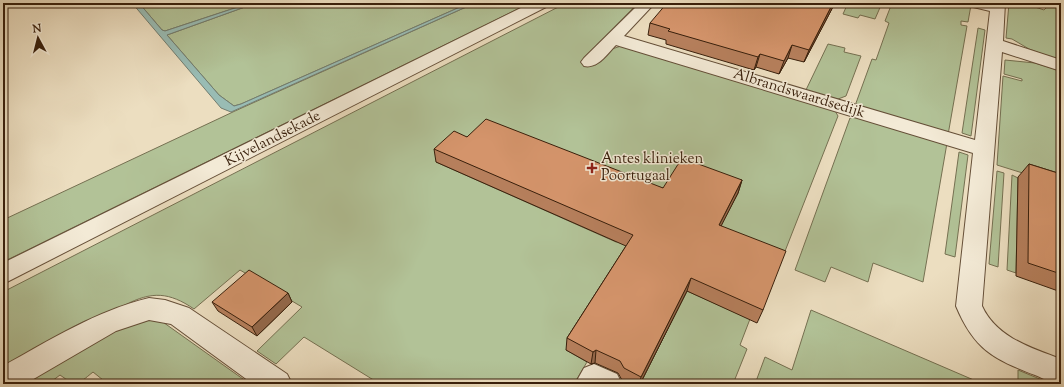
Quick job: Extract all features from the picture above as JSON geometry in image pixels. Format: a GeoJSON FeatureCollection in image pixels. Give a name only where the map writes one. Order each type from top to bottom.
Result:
{"type":"FeatureCollection","features":[{"type":"Feature","properties":{"kind":"street","name":"Kijvelandsekade"},"geometry":{"type":"LineString","coordinates":[[3,274],[542,3]]}},
{"type":"Feature","properties":{"kind":"street"},"geometry":{"type":"LineString","coordinates":[[590,62],[648,3]]}},
{"type":"Feature","properties":{"kind":"street"},"geometry":{"type":"LineString","coordinates":[[974,3],[998,6],[969,306],[972,318],[978,328],[998,344],[1061,372]]}},
{"type":"Feature","properties":{"kind":"street","name":"Albrandswaardsedijk"},"geometry":{"type":"LineString","coordinates":[[612,38],[985,150]]}},
{"type":"Feature","properties":{"kind":"street"},"geometry":{"type":"LineString","coordinates":[[994,44],[1061,66]]}},
{"type":"Feature","properties":{"kind":"street"},"geometry":{"type":"LineString","coordinates":[[3,381],[107,323],[129,314],[149,309],[165,311],[180,316],[277,384]]}},
{"type":"Feature","properties":{"kind":"street"},"geometry":{"type":"LineString","coordinates":[[590,384],[594,377],[607,384]]}},
{"type":"Feature","properties":{"kind":"green space"},"geometry":{"type":"Polygon","coordinates":[[[139,3],[250,3],[165,31],[162,30],[139,3]]]}},
{"type":"Feature","properties":{"kind":"green space"},"geometry":{"type":"Polygon","coordinates":[[[256,3],[469,3],[234,106],[219,95],[167,35],[256,3]]]}},
{"type":"Feature","properties":{"kind":"green space"},"geometry":{"type":"Polygon","coordinates":[[[475,3],[530,3],[3,262],[3,220],[235,111],[475,3]]]}},
{"type":"Feature","properties":{"kind":"green space"},"geometry":{"type":"Polygon","coordinates":[[[566,3],[638,3],[581,61],[596,65],[612,49],[621,46],[834,109],[838,116],[780,264],[436,162],[616,242],[638,236],[566,350],[587,362],[574,384],[380,384],[304,337],[276,364],[257,351],[302,307],[240,270],[194,309],[176,299],[160,295],[135,300],[3,373],[3,292],[566,3]]]}},
{"type":"Feature","properties":{"kind":"green space"},"geometry":{"type":"Polygon","coordinates":[[[848,3],[882,3],[875,19],[860,15],[858,18],[843,14],[848,3]]]}},
{"type":"Feature","properties":{"kind":"green space"},"geometry":{"type":"Polygon","coordinates":[[[892,3],[963,3],[971,5],[968,22],[961,21],[961,25],[967,26],[948,135],[858,106],[856,103],[872,59],[876,60],[889,23],[885,21],[892,3]]]}},
{"type":"Feature","properties":{"kind":"green space"},"geometry":{"type":"Polygon","coordinates":[[[1009,3],[1023,3],[1044,10],[1050,4],[1061,5],[1061,61],[1029,49],[1012,39],[1006,38],[1009,3]]]}},
{"type":"Feature","properties":{"kind":"green space"},"geometry":{"type":"Polygon","coordinates":[[[978,28],[985,30],[971,136],[962,133],[978,28]]]}},
{"type":"Feature","properties":{"kind":"green space"},"geometry":{"type":"Polygon","coordinates":[[[828,44],[845,48],[844,52],[861,56],[846,96],[838,99],[805,92],[828,44]]]}},
{"type":"Feature","properties":{"kind":"green space"},"geometry":{"type":"Polygon","coordinates":[[[1005,60],[1035,63],[1061,71],[1061,185],[997,165],[1003,76],[1022,81],[1022,79],[1004,74],[1005,60]]]}},
{"type":"Feature","properties":{"kind":"green space"},"geometry":{"type":"Polygon","coordinates":[[[856,117],[947,143],[923,282],[873,263],[868,282],[831,267],[825,282],[795,270],[850,118],[856,117]]]}},
{"type":"Feature","properties":{"kind":"green space"},"geometry":{"type":"Polygon","coordinates":[[[959,152],[968,155],[955,257],[945,254],[959,152]]]}},
{"type":"Feature","properties":{"kind":"green space"},"geometry":{"type":"Polygon","coordinates":[[[997,171],[1004,173],[998,267],[989,264],[997,171]]]}},
{"type":"Feature","properties":{"kind":"green space"},"geometry":{"type":"Polygon","coordinates":[[[1012,175],[1018,178],[1016,273],[1007,270],[1012,175]]]}},
{"type":"Feature","properties":{"kind":"green space"},"geometry":{"type":"Polygon","coordinates":[[[687,291],[750,319],[740,345],[747,349],[733,384],[640,384],[687,291]]]}},
{"type":"Feature","properties":{"kind":"green space"},"geometry":{"type":"Polygon","coordinates":[[[811,310],[983,384],[755,384],[765,357],[792,370],[811,310]]]}},
{"type":"Feature","properties":{"kind":"green space"},"geometry":{"type":"Polygon","coordinates":[[[138,319],[160,320],[250,384],[108,384],[93,372],[77,383],[74,383],[60,375],[48,384],[11,384],[138,319]]]}},
{"type":"Feature","properties":{"kind":"green space"},"geometry":{"type":"Polygon","coordinates":[[[1018,370],[1052,384],[1028,384],[1018,380],[1018,370]]]}},
{"type":"Feature","properties":{"kind":"water"},"geometry":{"type":"Polygon","coordinates":[[[132,3],[139,3],[162,30],[165,31],[250,3],[256,3],[167,35],[219,95],[234,106],[469,3],[475,3],[231,112],[221,108],[132,3]]]}},
{"type":"Feature","properties":{"kind":"building"},"geometry":{"type":"Polygon","coordinates":[[[667,3],[833,3],[809,50],[792,45],[784,61],[760,54],[758,57],[668,31],[670,29],[650,23],[667,3]]]}},
{"type":"Feature","properties":{"kind":"building"},"geometry":{"type":"Polygon","coordinates":[[[486,119],[663,188],[682,158],[742,180],[719,225],[786,251],[763,310],[691,278],[641,377],[624,368],[620,361],[596,350],[593,352],[567,338],[633,235],[434,149],[454,131],[467,137],[486,119]]]}},
{"type":"Feature","properties":{"kind":"building"},"geometry":{"type":"Polygon","coordinates":[[[1029,164],[1061,174],[1061,274],[1028,263],[1029,164]]]}},
{"type":"Feature","properties":{"kind":"building"},"geometry":{"type":"Polygon","coordinates":[[[249,270],[288,293],[252,327],[212,302],[249,270]]]}},
{"type":"Feature","properties":{"kind":"place","name":"Antes klinieken Poortugaal"},"geometry":{"type":"Point","coordinates":[592,168]}}]}
